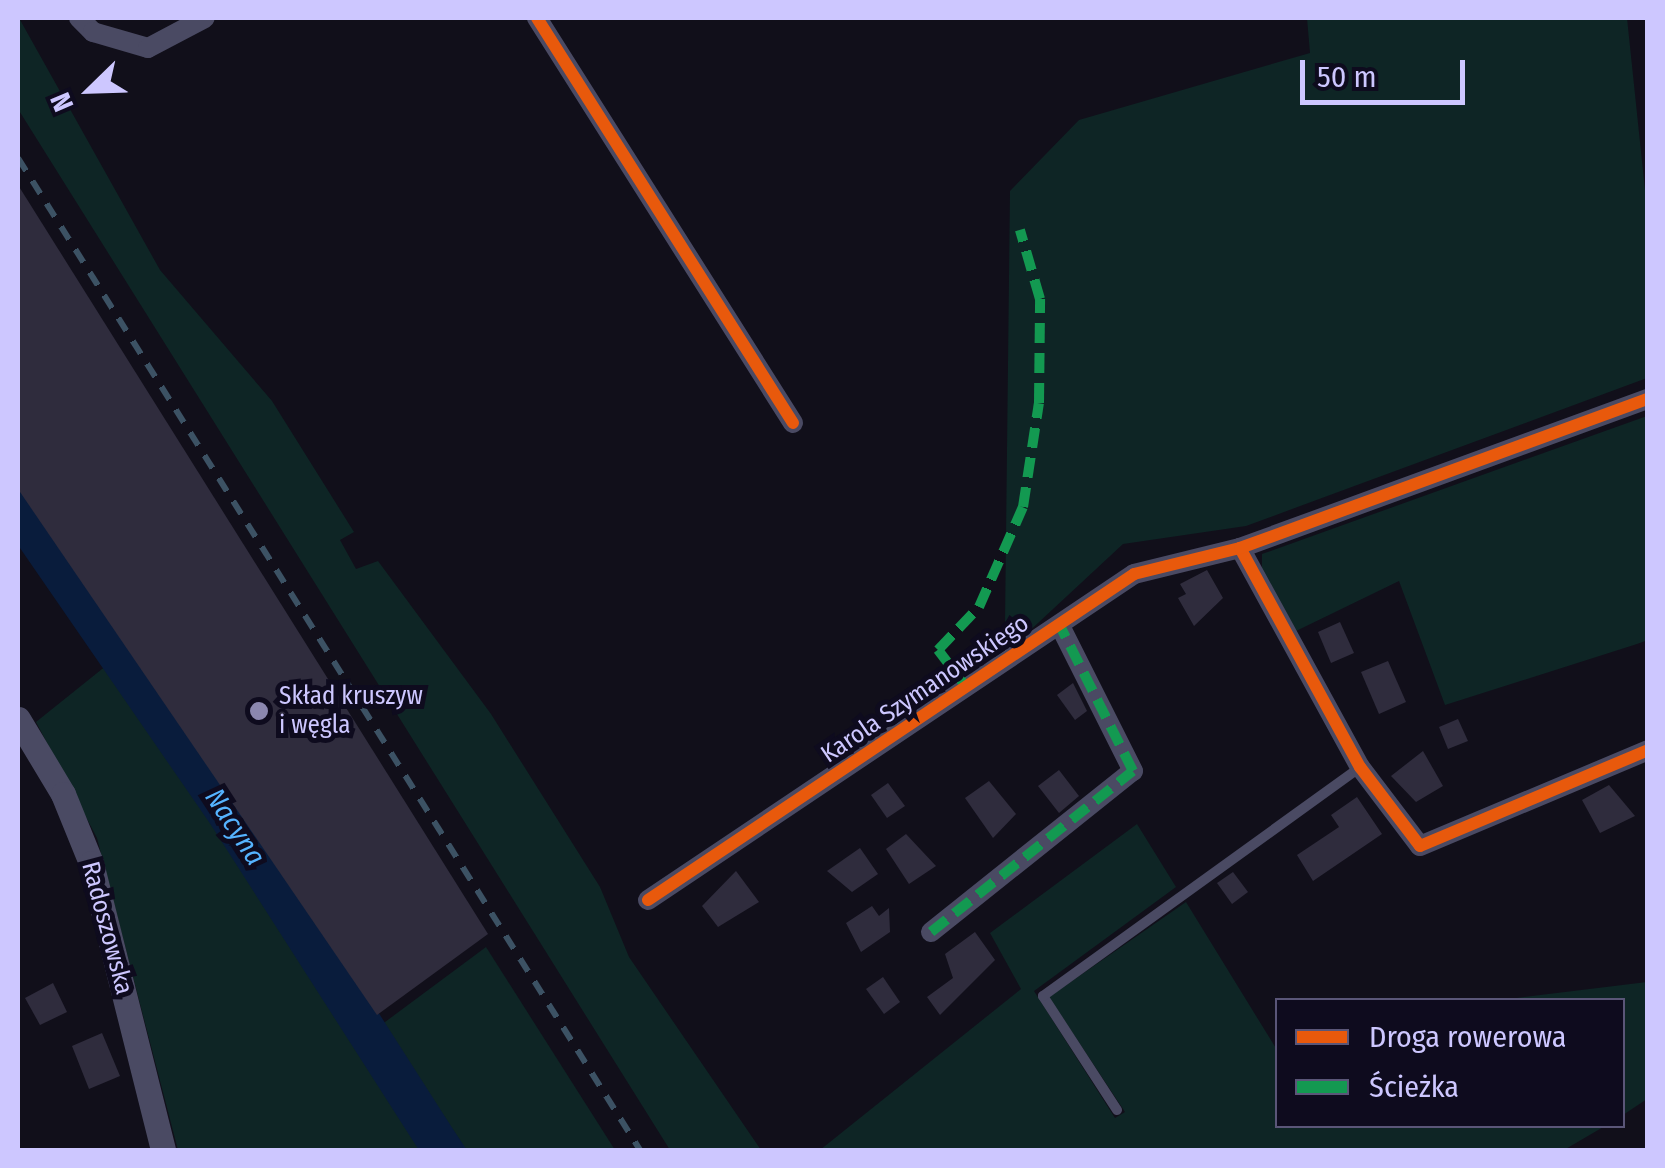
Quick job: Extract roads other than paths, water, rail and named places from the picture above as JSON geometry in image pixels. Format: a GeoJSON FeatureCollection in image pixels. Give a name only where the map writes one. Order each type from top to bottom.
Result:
{"type":"FeatureCollection","features":[{"type":"Feature","properties":{"kind":"street"},"geometry":{"type":"LineString","coordinates":[[79,18],[94,32],[148,48],[206,18]]}},
{"type":"Feature","properties":{"kind":"street"},"geometry":{"type":"LineString","coordinates":[[537,18],[793,423]]}},
{"type":"Feature","properties":{"kind":"street","name":"Karola Szymanowskiego"},"geometry":{"type":"LineString","coordinates":[[648,900],[1134,574],[1240,548],[1648,399]]}},
{"type":"Feature","properties":{"kind":"street"},"geometry":{"type":"LineString","coordinates":[[1240,548],[1360,767],[1420,846],[1648,750]]}},
{"type":"Feature","properties":{"kind":"street","name":"Karola Szymanowskiego"},"geometry":{"type":"LineString","coordinates":[[931,932],[1133,771],[1060,626]]}},
{"type":"Feature","properties":{"kind":"street","name":"Radoszowska"},"geometry":{"type":"LineString","coordinates":[[18,719],[63,794],[90,863],[164,1150]]}},
{"type":"Feature","properties":{"kind":"lane"},"geometry":{"type":"LineString","coordinates":[[1117,1110],[1043,996],[1360,767]]}},
{"type":"Feature","properties":{"kind":"water"},"geometry":{"type":"Polygon","coordinates":[[[369,1014],[467,1150],[421,1150],[350,1025],[369,1014]]]}},
{"type":"Feature","properties":{"kind":"waterway","name":"Nacyna"},"geometry":{"type":"LineString","coordinates":[[18,510],[229,816],[443,1150]]}},
{"type":"Feature","properties":{"kind":"railway"},"geometry":{"type":"LineString","coordinates":[[18,158],[640,1150]]}},
{"type":"Feature","properties":{"kind":"place","name":"Skład kruszyw i węgla"},"geometry":{"type":"Point","coordinates":[259,711]}}]}
